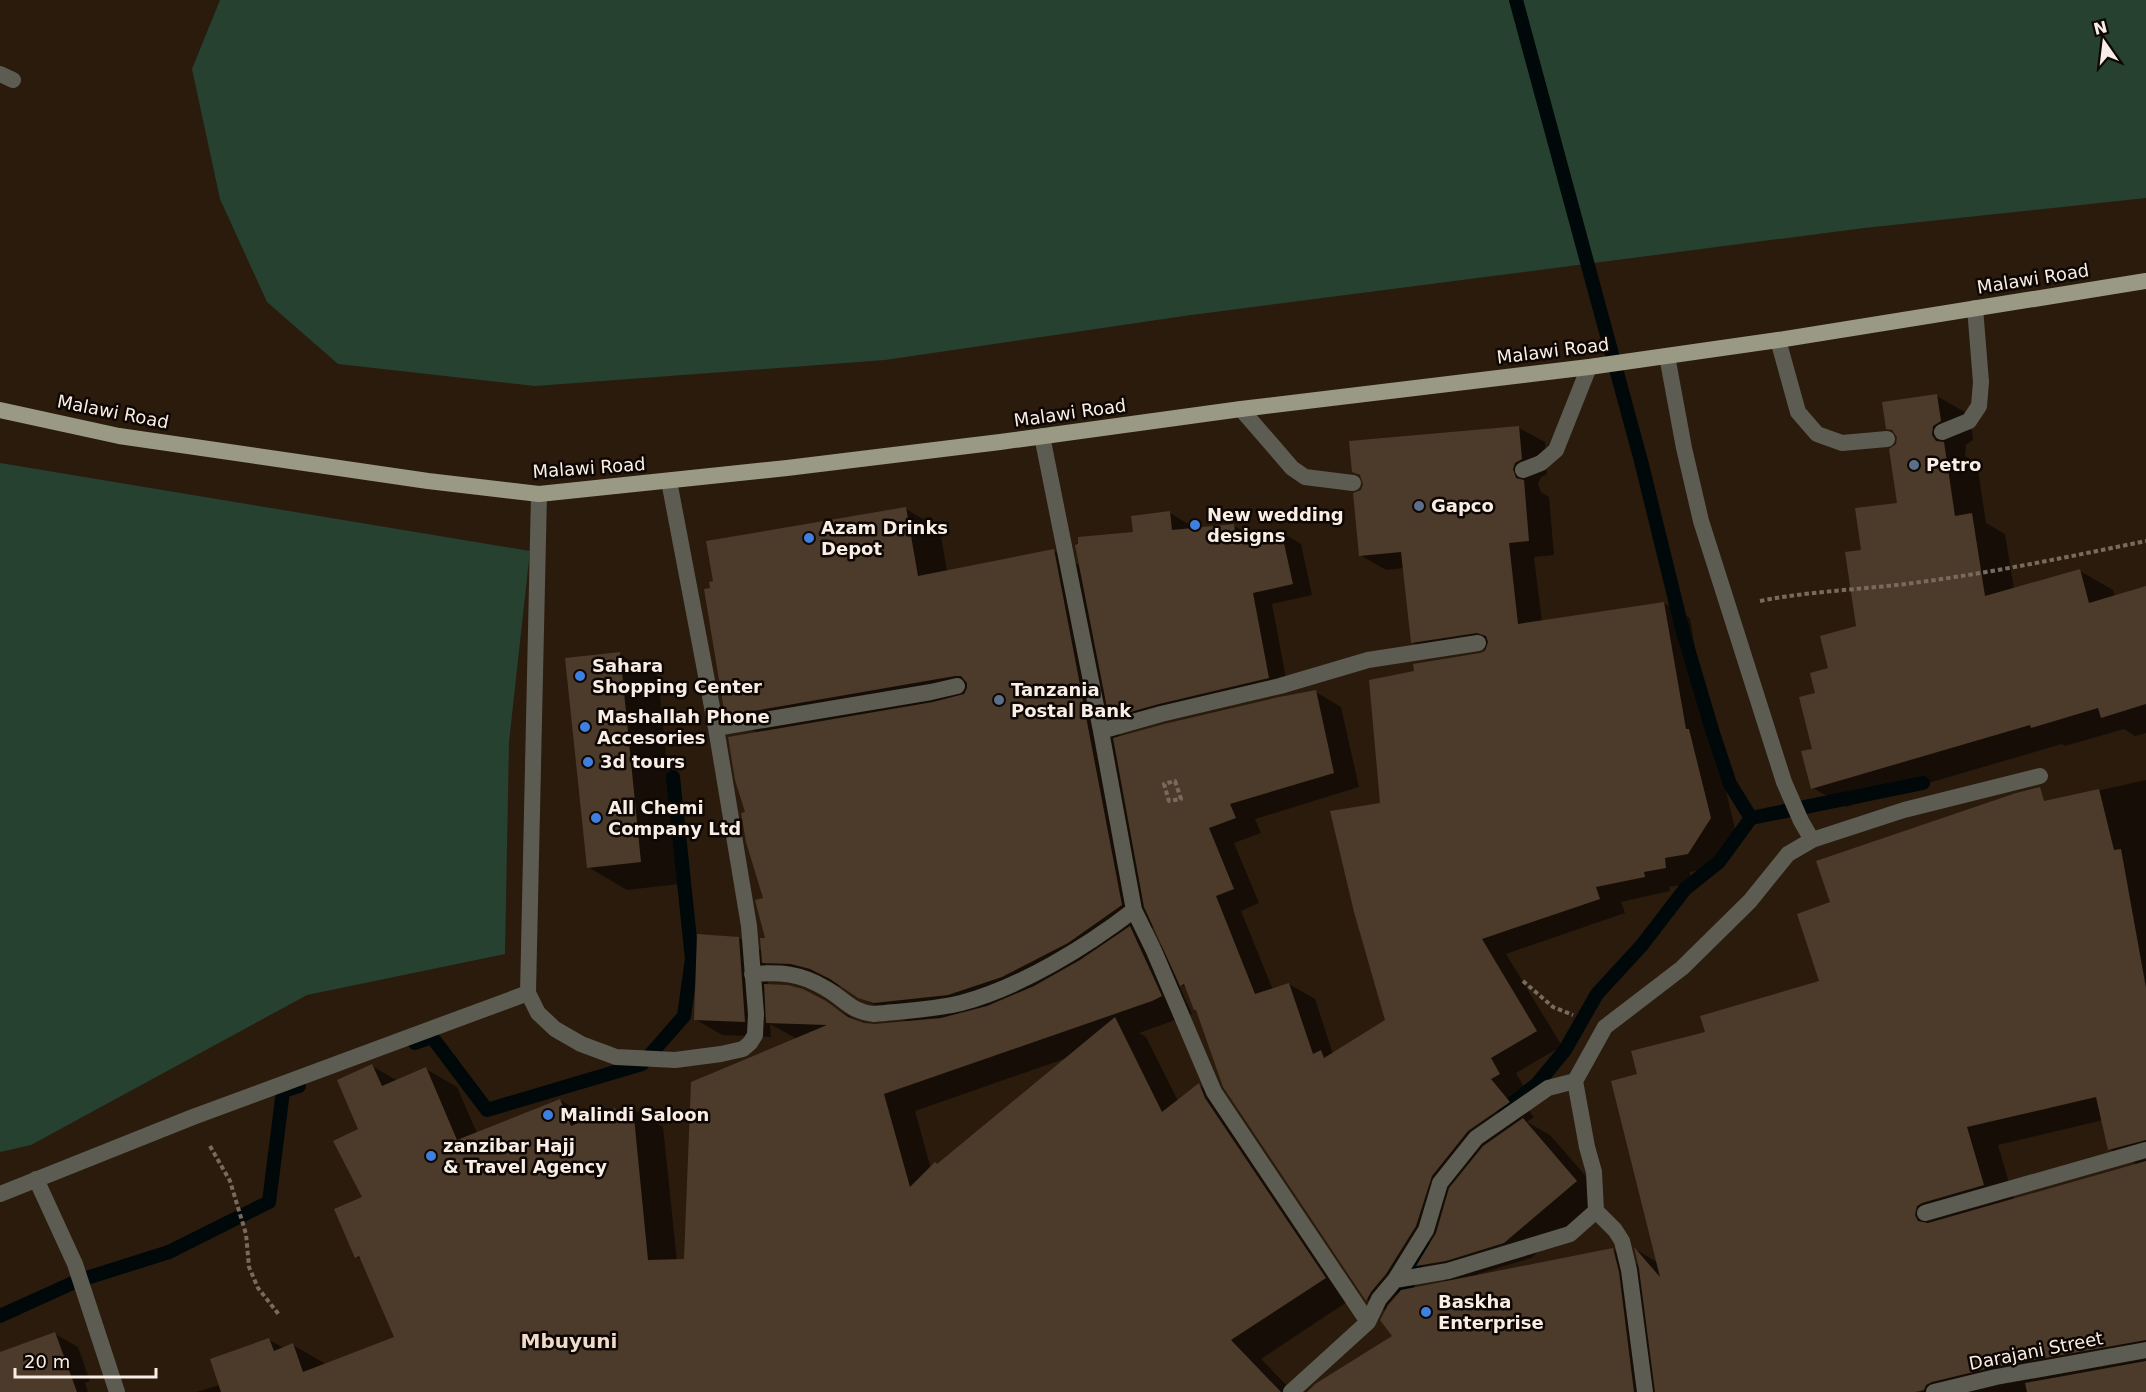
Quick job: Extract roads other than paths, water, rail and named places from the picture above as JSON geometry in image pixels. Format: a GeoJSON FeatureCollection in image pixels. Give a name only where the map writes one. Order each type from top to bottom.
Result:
{"type":"FeatureCollection","features":[{"type":"Feature","properties":{"kind":"main road","name":"Malawi Road"},"geometry":{"type":"LineString","coordinates":[[0,410],[119,436],[428,481],[539,494],[787,468],[1241,409],[1589,367],[1778,340],[2146,281]]}},
{"type":"Feature","properties":{"kind":"street"},"geometry":{"type":"LineString","coordinates":[[1942,432],[1969,421],[1979,406],[1981,382],[1975,308]]}},
{"type":"Feature","properties":{"kind":"street"},"geometry":{"type":"LineString","coordinates":[[1778,340],[1798,412],[1818,434],[1842,443],[1887,440]]}},
{"type":"Feature","properties":{"kind":"street"},"geometry":{"type":"LineString","coordinates":[[1667,356],[1684,448],[1701,521],[1730,606],[1784,782],[1812,840]]}},
{"type":"Feature","properties":{"kind":"street"},"geometry":{"type":"LineString","coordinates":[[1523,470],[1541,463],[1556,450],[1589,367]]}},
{"type":"Feature","properties":{"kind":"street"},"geometry":{"type":"LineString","coordinates":[[1241,409],[1292,468],[1305,477],[1353,483]]}},
{"type":"Feature","properties":{"kind":"street"},"geometry":{"type":"LineString","coordinates":[[1042,436],[1134,910],[1155,951],[1214,1092],[1368,1322]]}},
{"type":"Feature","properties":{"kind":"street"},"geometry":{"type":"LineString","coordinates":[[539,494],[528,993],[538,1013],[555,1029],[581,1044],[616,1057],[675,1060],[743,1049],[755,1035],[749,926],[716,728],[669,481]]}},
{"type":"Feature","properties":{"kind":"street"},"geometry":{"type":"LineString","coordinates":[[1101,731],[1161,714],[1280,686],[1368,660],[1478,642]]}},
{"type":"Feature","properties":{"kind":"street"},"geometry":{"type":"LineString","coordinates":[[716,728],[957,686]]}},
{"type":"Feature","properties":{"kind":"street"},"geometry":{"type":"LineString","coordinates":[[1645,1392],[1629,1269],[1622,1241],[1615,1230],[1596,1211],[1594,1172],[1587,1148],[1575,1081],[1605,1027],[1682,968],[1750,901],[1788,854],[1812,840],[1904,810],[2040,776]]}},
{"type":"Feature","properties":{"kind":"street"},"geometry":{"type":"LineString","coordinates":[[752,974],[792,973],[825,987],[860,1012],[874,1014],[961,1003],[1018,982],[1048,966],[1134,910]]}},
{"type":"Feature","properties":{"kind":"street"},"geometry":{"type":"LineString","coordinates":[[0,1194],[193,1117],[528,993]]}},
{"type":"Feature","properties":{"kind":"street"},"geometry":{"type":"LineString","coordinates":[[1291,1392],[1368,1322],[1379,1299],[1399,1279],[1425,1230],[1440,1183],[1476,1138],[1548,1088],[1575,1081]]}},
{"type":"Feature","properties":{"kind":"street"},"geometry":{"type":"LineString","coordinates":[[1925,1213],[2146,1150]]}},
{"type":"Feature","properties":{"kind":"street"},"geometry":{"type":"LineString","coordinates":[[36,1179],[75,1264],[117,1392]]}},
{"type":"Feature","properties":{"kind":"street"},"geometry":{"type":"LineString","coordinates":[[1399,1279],[1448,1271],[1570,1234],[1596,1211]]}},
{"type":"Feature","properties":{"kind":"street","name":"Darajani Street"},"geometry":{"type":"LineString","coordinates":[[1934,1392],[1996,1377],[2146,1350]]}},
{"type":"Feature","properties":{"kind":"waterway"},"geometry":{"type":"LineString","coordinates":[[1516,0],[1641,461],[1683,632],[1730,784],[1751,818]]}},
{"type":"Feature","properties":{"kind":"waterway"},"geometry":{"type":"LineString","coordinates":[[415,1043],[432,1037],[487,1110],[642,1064],[684,1016],[692,959],[673,777]]}},
{"type":"Feature","properties":{"kind":"waterway"},"geometry":{"type":"LineString","coordinates":[[1504,1110],[1537,1084],[1565,1050],[1597,994],[1642,945],[1685,889],[1719,862],[1751,818],[1923,783]]}},
{"type":"Feature","properties":{"kind":"waterway"},"geometry":{"type":"LineString","coordinates":[[0,1316],[77,1281],[169,1252],[269,1202],[283,1091],[299,1086]]}},
{"type":"Feature","properties":{"kind":"waterway"},"geometry":{"type":"LineString","coordinates":[[1403,1296],[1423,1245]]}},
{"type":"Feature","properties":{"kind":"place","name":"Petro"},"geometry":{"type":"Point","coordinates":[1914,465]}},
{"type":"Feature","properties":{"kind":"place","name":"Gapco"},"geometry":{"type":"Point","coordinates":[1419,506]}},
{"type":"Feature","properties":{"kind":"place","name":"New wedding designs"},"geometry":{"type":"Point","coordinates":[1195,525]}},
{"type":"Feature","properties":{"kind":"place","name":"Azam Drinks Depot"},"geometry":{"type":"Point","coordinates":[809,538]}},
{"type":"Feature","properties":{"kind":"place","name":"Sahara Shopping Center"},"geometry":{"type":"Point","coordinates":[580,676]}},
{"type":"Feature","properties":{"kind":"place","name":"Tanzania Postal Bank"},"geometry":{"type":"Point","coordinates":[999,700]}},
{"type":"Feature","properties":{"kind":"place","name":"Mashallah Phone Accesories"},"geometry":{"type":"Point","coordinates":[585,727]}},
{"type":"Feature","properties":{"kind":"place","name":"3d tours"},"geometry":{"type":"Point","coordinates":[588,762]}},
{"type":"Feature","properties":{"kind":"place","name":"All Chemi Company Ltd"},"geometry":{"type":"Point","coordinates":[596,818]}},
{"type":"Feature","properties":{"kind":"place","name":"Malindi Saloon"},"geometry":{"type":"Point","coordinates":[548,1115]}},
{"type":"Feature","properties":{"kind":"place","name":"zanzibar Hajj & Travel Agency"},"geometry":{"type":"Point","coordinates":[431,1156]}},
{"type":"Feature","properties":{"kind":"place","name":"Baskha Enterprise"},"geometry":{"type":"Point","coordinates":[1426,1312]}},
{"type":"Feature","properties":{"kind":"district","name":"Mbuyuni"},"geometry":{"type":"Point","coordinates":[569,1341]}}]}
